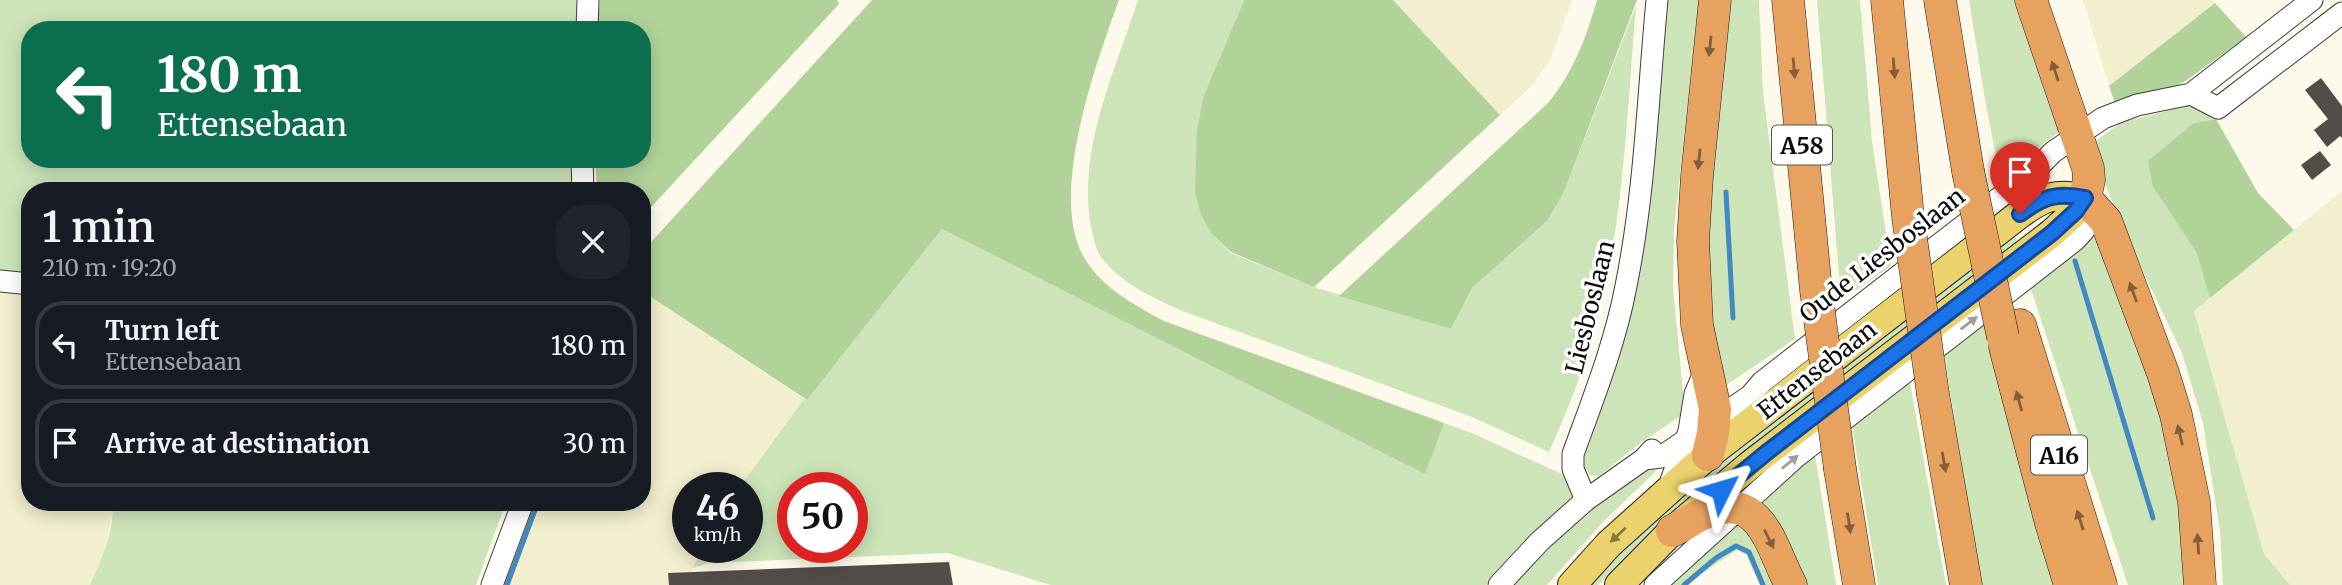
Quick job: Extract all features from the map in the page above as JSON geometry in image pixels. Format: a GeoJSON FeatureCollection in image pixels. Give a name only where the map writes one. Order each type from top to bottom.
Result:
{"type":"FeatureCollection","features":[{"type":"Feature","properties":{"kind":"highway"},"geometry":{"type":"LineString","coordinates":[[1703,429],[1706,366],[1697,325],[1693,242],[1715,0]]}},
{"type":"Feature","properties":{"kind":"highway","name":"A58"},"geometry":{"type":"LineString","coordinates":[[1788,0],[1816,290],[1858,581]]}},
{"type":"Feature","properties":{"kind":"highway"},"geometry":{"type":"LineString","coordinates":[[1887,0],[1908,217],[1933,394],[1966,585]]}},
{"type":"Feature","properties":{"kind":"highway"},"geometry":{"type":"LineString","coordinates":[[1940,0],[2011,331]]}},
{"type":"Feature","properties":{"kind":"highway"},"geometry":{"type":"LineString","coordinates":[[1950,0],[1974,167]]}},
{"type":"Feature","properties":{"kind":"highway"},"geometry":{"type":"LineString","coordinates":[[2031,0],[2088,168],[2090,180],[2085,198],[2106,221],[2176,415],[2194,502],[2200,585]]}},
{"type":"Feature","properties":{"kind":"highway","name":"A16"},"geometry":{"type":"LineString","coordinates":[[2011,331],[2051,523],[2070,585]]}},
{"type":"Feature","properties":{"kind":"highway","name":"A16"},"geometry":{"type":"LineString","coordinates":[[2011,331],[2101,585]]}},
{"type":"Feature","properties":{"kind":"highway"},"geometry":{"type":"LineString","coordinates":[[1672,531],[1709,511],[1739,508],[1754,515],[1760,522],[1791,585]]}},
{"type":"Feature","properties":{"kind":"main road","name":"Ettensebaan"},"geometry":{"type":"LineString","coordinates":[[1572,585],[1609,544],[1668,489],[1703,429],[2038,200],[2057,195],[2085,198],[2076,211],[2052,233],[1758,459],[1672,531],[1619,585]]}},
{"type":"Feature","properties":{"kind":"street"},"geometry":{"type":"LineString","coordinates":[[587,21],[588,0]]}},
{"type":"Feature","properties":{"kind":"street","name":"Liesboslaan"},"geometry":{"type":"LineString","coordinates":[[1586,500],[1573,469],[1573,454],[1607,359],[1626,288],[1637,218],[1657,0]]}},
{"type":"Feature","properties":{"kind":"street","name":"Oude Liesboslaan"},"geometry":{"type":"LineString","coordinates":[[1586,500],[1644,459],[1655,447],[1703,429],[1750,396],[1762,382],[2035,170],[2059,160],[2079,140],[2137,105],[2191,94],[2312,0]]}},
{"type":"Feature","properties":{"kind":"street"},"geometry":{"type":"LineString","coordinates":[[2191,94],[2218,108],[2342,13]]}},
{"type":"Feature","properties":{"kind":"street"},"geometry":{"type":"LineString","coordinates":[[1655,585],[1796,457],[2074,242],[2087,226],[2091,216],[2085,198]]}},
{"type":"Feature","properties":{"kind":"street"},"geometry":{"type":"LineString","coordinates":[[0,281],[21,283]]}},
{"type":"Feature","properties":{"kind":"street"},"geometry":{"type":"LineString","coordinates":[[1499,585],[1540,541],[1586,500]]}},
{"type":"Feature","properties":{"kind":"street"},"geometry":{"type":"LineString","coordinates":[[492,585],[520,511]]}},
{"type":"Feature","properties":{"kind":"shaded area"},"geometry":{"type":"Polygon","coordinates":[[[1393,0],[1572,0],[1550,60],[1531,87],[1500,115],[1393,0]]]}},
{"type":"Feature","properties":{"kind":"shaded area"},"geometry":{"type":"Polygon","coordinates":[[[2083,0],[2212,0],[2215,3],[2109,86],[2083,0]]]}},
{"type":"Feature","properties":{"kind":"shaded area"},"geometry":{"type":"Polygon","coordinates":[[[2342,191],[2342,585],[2290,585],[2264,554],[2194,311],[2342,191]]]}},
{"type":"Feature","properties":{"kind":"shaded area"},"geometry":{"type":"Polygon","coordinates":[[[0,286],[21,287],[21,511],[113,511],[103,557],[90,585],[0,585],[0,286]]]}},
{"type":"Feature","properties":{"kind":"shaded area"},"geometry":{"type":"Polygon","coordinates":[[[651,297],[804,399],[751,472],[672,472],[672,563],[696,563],[686,585],[502,585],[529,511],[651,511],[651,297]]]}},
{"type":"Feature","properties":{"kind":"green space"},"geometry":{"type":"Polygon","coordinates":[[[0,0],[578,0],[577,21],[21,21],[21,168],[572,168],[573,182],[21,182],[21,272],[0,271],[0,0]]]}},
{"type":"Feature","properties":{"kind":"green space"},"geometry":{"type":"Polygon","coordinates":[[[600,0],[837,0],[839,4],[651,207],[651,182],[596,182],[596,168],[651,168],[651,21],[598,21],[600,0]]]}},
{"type":"Feature","properties":{"kind":"green space"},"geometry":{"type":"Polygon","coordinates":[[[872,0],[1119,0],[1088,94],[1073,167],[1071,202],[1075,233],[1092,270],[1110,288],[1164,321],[1444,423],[1425,474],[942,229],[807,400],[651,297],[651,242],[872,0]]]}},
{"type":"Feature","properties":{"kind":"green space"},"geometry":{"type":"Polygon","coordinates":[[[1138,0],[1244,0],[1204,95],[1201,215],[1211,233],[1231,253],[1314,287],[1451,329],[1472,288],[1547,221],[1564,192],[1636,6],[1619,205],[1606,283],[1587,356],[1549,452],[1472,417],[1180,310],[1137,288],[1109,266],[1097,249],[1090,222],[1090,165],[1101,109],[1138,0]]]}},
{"type":"Feature","properties":{"kind":"green space"},"geometry":{"type":"Polygon","coordinates":[[[1244,0],[1393,0],[1500,115],[1314,287],[1231,252],[1211,233],[1201,215],[1195,191],[1197,130],[1204,95],[1244,0]]]}},
{"type":"Feature","properties":{"kind":"green space"},"geometry":{"type":"Polygon","coordinates":[[[1597,0],[1637,0],[1564,192],[1547,221],[1472,288],[1451,329],[1339,296],[1548,103],[1565,80],[1578,54],[1597,0]]]}},
{"type":"Feature","properties":{"kind":"green space"},"geometry":{"type":"Polygon","coordinates":[[[1666,0],[1699,0],[1674,230],[1673,287],[1685,413],[1639,444],[1599,476],[1590,475],[1582,463],[1591,435],[1666,0]]]}},
{"type":"Feature","properties":{"kind":"green space"},"geometry":{"type":"Polygon","coordinates":[[[1722,0],[1759,0],[1763,92],[1795,339],[1723,387],[1706,290],[1722,0]]]}},
{"type":"Feature","properties":{"kind":"green space"},"geometry":{"type":"Polygon","coordinates":[[[1817,0],[1860,0],[1872,141],[1891,266],[1841,301],[1817,0]]]}},
{"type":"Feature","properties":{"kind":"green space"},"geometry":{"type":"Polygon","coordinates":[[[1969,0],[2020,0],[2064,128],[2000,177],[1984,94],[1969,0]]]}},
{"type":"Feature","properties":{"kind":"green space"},"geometry":{"type":"Polygon","coordinates":[[[2215,3],[2246,37],[2169,90],[2115,103],[2109,86],[2215,3]]]}},
{"type":"Feature","properties":{"kind":"green space"},"geometry":{"type":"Polygon","coordinates":[[[2191,105],[2216,119],[2194,123],[2153,187],[2196,252],[2210,298],[2194,311],[2264,554],[2290,585],[2223,585],[2220,531],[2203,423],[2182,353],[2126,236],[2090,145],[2122,122],[2191,105]]]}},
{"type":"Feature","properties":{"kind":"green space"},"geometry":{"type":"Polygon","coordinates":[[[2216,119],[2258,193],[2294,230],[2210,298],[2196,252],[2153,187],[2148,161],[2194,123],[2216,119]]]}},
{"type":"Feature","properties":{"kind":"green space"},"geometry":{"type":"Polygon","coordinates":[[[2094,228],[2173,441],[2195,585],[2128,585],[2029,283],[2094,228]]]}},
{"type":"Feature","properties":{"kind":"green space"},"geometry":{"type":"Polygon","coordinates":[[[942,229],[1424,473],[1444,423],[1562,474],[1574,491],[1574,500],[1520,547],[1486,585],[1051,585],[947,553],[868,556],[868,472],[777,472],[777,560],[763,561],[763,472],[751,472],[804,399],[807,400],[942,229]]]}},
{"type":"Feature","properties":{"kind":"green space"},"geometry":{"type":"Polygon","coordinates":[[[2014,229],[2017,243],[1654,529],[1598,585],[1585,585],[1696,477],[2014,229]]]}},
{"type":"Feature","properties":{"kind":"green space"},"geometry":{"type":"Polygon","coordinates":[[[1987,316],[2058,585],[1979,585],[1944,351],[1987,316]]]}},
{"type":"Feature","properties":{"kind":"green space"},"geometry":{"type":"Polygon","coordinates":[[[1909,377],[1946,585],[1878,585],[1851,420],[1909,377]]]}},
{"type":"Feature","properties":{"kind":"green space"},"geometry":{"type":"Polygon","coordinates":[[[1814,449],[1836,585],[1801,585],[1752,502],[1814,449]]]}},
{"type":"Feature","properties":{"kind":"green space"},"geometry":{"type":"Polygon","coordinates":[[[1670,454],[1603,522],[1547,585],[1513,585],[1576,521],[1670,454]]]}},
{"type":"Feature","properties":{"kind":"green space"},"geometry":{"type":"Polygon","coordinates":[[[503,511],[476,585],[90,585],[102,556],[113,512],[503,511]]]}},
{"type":"Feature","properties":{"kind":"green space"},"geometry":{"type":"Polygon","coordinates":[[[1734,522],[1747,531],[1778,585],[1760,585],[1746,555],[1737,550],[1689,585],[1666,585],[1734,522]]]}},
{"type":"Feature","properties":{"kind":"green space"},"geometry":{"type":"Polygon","coordinates":[[[695,563],[709,563],[693,568],[695,563]]]}},
{"type":"Feature","properties":{"kind":"building"},"geometry":{"type":"Polygon","coordinates":[[[2321,78],[2342,106],[2342,138],[2340,136],[2327,147],[2314,130],[2328,119],[2305,90],[2321,78]]]}},
{"type":"Feature","properties":{"kind":"building"},"geometry":{"type":"Polygon","coordinates":[[[2320,151],[2331,165],[2312,180],[2301,165],[2320,151]]]}},
{"type":"Feature","properties":{"kind":"building"},"geometry":{"type":"Polygon","coordinates":[[[949,562],[953,585],[669,585],[668,573],[949,562]]]}},
{"type":"Feature","properties":{"kind":"waterway"},"geometry":{"type":"LineString","coordinates":[[1726,192],[1733,318]]}},
{"type":"Feature","properties":{"kind":"waterway"},"geometry":{"type":"LineString","coordinates":[[2075,261],[2153,518]]}},
{"type":"Feature","properties":{"kind":"waterway"},"geometry":{"type":"LineString","coordinates":[[507,585],[535,511]]}},
{"type":"Feature","properties":{"kind":"waterway"},"geometry":{"type":"LineString","coordinates":[[1684,585],[1716,558],[1736,546],[1749,552],[1763,585]]}},
{"type":"Feature","properties":{"kind":"route"},"geometry":{"type":"LineString","coordinates":[[1721,490],[2052,233],[2076,211],[2085,198],[2057,195],[2038,200],[2020,214]]}}]}
